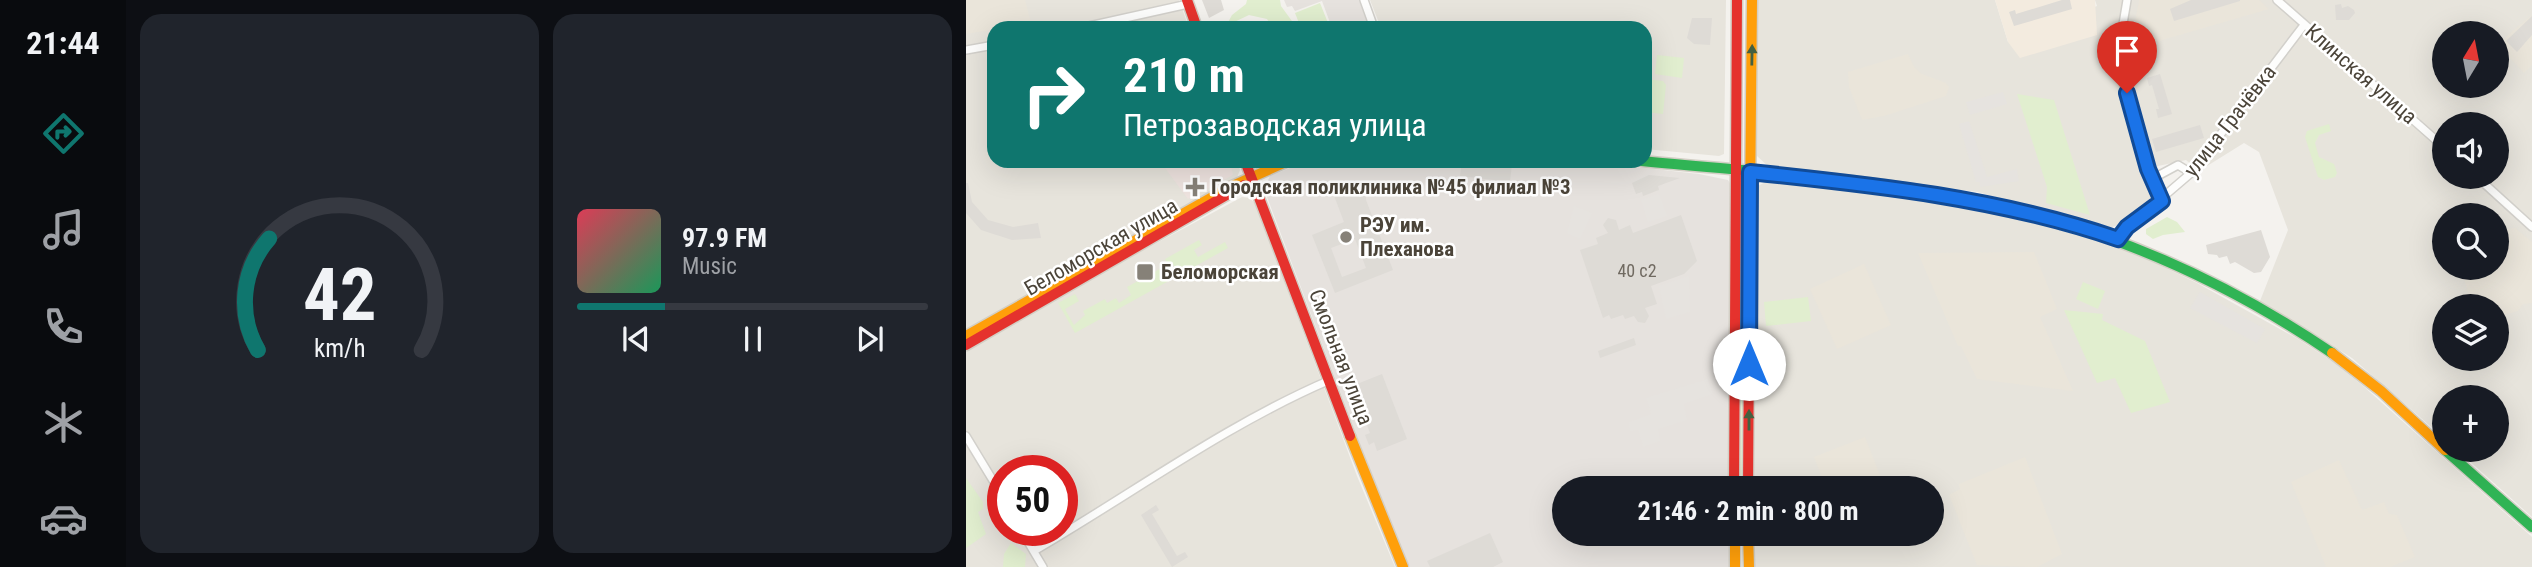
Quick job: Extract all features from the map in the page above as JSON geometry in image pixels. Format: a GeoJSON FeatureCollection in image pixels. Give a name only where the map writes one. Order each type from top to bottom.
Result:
{"type":"FeatureCollection","features":[{"type":"Feature","properties":{"kind":"main road"},"geometry":{"type":"LineString","coordinates":[[1734,476],[1737,0]]}},
{"type":"Feature","properties":{"kind":"main road"},"geometry":{"type":"LineString","coordinates":[[1748,476],[1752,0]]}},
{"type":"Feature","properties":{"kind":"main road"},"geometry":{"type":"LineString","coordinates":[[1187,2],[1194,21]]}},
{"type":"Feature","properties":{"kind":"main road"},"geometry":{"type":"LineString","coordinates":[[1652,162],[1913,190],[1977,200],[2118,239],[2199,275],[2308,337],[2343,361],[2432,439]]}},
{"type":"Feature","properties":{"kind":"main road","name":"Смольная улица"},"geometry":{"type":"LineString","coordinates":[[1248,168],[1403,567]]}},
{"type":"Feature","properties":{"kind":"main road","name":"Беломорская улица"},"geometry":{"type":"LineString","coordinates":[[966,336],[1230,187],[1274,168]]}},
{"type":"Feature","properties":{"kind":"main road","name":"Беломорская улица"},"geometry":{"type":"LineString","coordinates":[[966,345],[1233,193],[1253,178]]}},
{"type":"Feature","properties":{"kind":"main road"},"geometry":{"type":"LineString","coordinates":[[2459,462],[2532,527]]}},
{"type":"Feature","properties":{"kind":"main road"},"geometry":{"type":"LineString","coordinates":[[1735,546],[1735,567]]}},
{"type":"Feature","properties":{"kind":"main road"},"geometry":{"type":"LineString","coordinates":[[1748,546],[1749,567]]}},
{"type":"Feature","properties":{"kind":"street"},"geometry":{"type":"LineString","coordinates":[[1364,0],[1372,21]]}},
{"type":"Feature","properties":{"kind":"street"},"geometry":{"type":"LineString","coordinates":[[2127,0],[2120,50],[2121,73],[2152,179],[2162,201]]}},
{"type":"Feature","properties":{"kind":"street","name":"Клинская улица"},"geometry":{"type":"LineString","coordinates":[[2277,0],[2432,137]]}},
{"type":"Feature","properties":{"kind":"street"},"geometry":{"type":"LineString","coordinates":[[1109,21],[1187,2]]}},
{"type":"Feature","properties":{"kind":"street","name":"улица Грачёвка"},"geometry":{"type":"LineString","coordinates":[[2118,239],[2127,227],[2162,201],[2191,173],[2304,24]]}},
{"type":"Feature","properties":{"kind":"street"},"geometry":{"type":"LineString","coordinates":[[966,50],[987,46]]}},
{"type":"Feature","properties":{"kind":"street"},"geometry":{"type":"LineString","coordinates":[[1736,93],[1739,100],[1745,101],[1751,93]]}},
{"type":"Feature","properties":{"kind":"street"},"geometry":{"type":"LineString","coordinates":[[2152,179],[2178,166],[2191,173]]}},
{"type":"Feature","properties":{"kind":"street"},"geometry":{"type":"LineString","coordinates":[[2490,189],[2532,227]]}},
{"type":"Feature","properties":{"kind":"street"},"geometry":{"type":"LineString","coordinates":[[1034,551],[1166,468],[1265,411],[1330,380]]}},
{"type":"Feature","properties":{"kind":"street"},"geometry":{"type":"LineString","coordinates":[[966,436],[987,471]]}},
{"type":"Feature","properties":{"kind":"street"},"geometry":{"type":"LineString","coordinates":[[1031,546],[1043,567]]}},
{"type":"Feature","properties":{"kind":"shaded area"},"geometry":{"type":"Polygon","coordinates":[[[966,0],[1179,0],[1186,21],[987,21],[987,168],[1240,170],[1236,180],[966,333],[966,0]]]}},
{"type":"Feature","properties":{"kind":"shaded area"},"geometry":{"type":"Polygon","coordinates":[[[966,0],[1025,0],[1030,21],[987,21],[987,30],[966,34],[966,0]]]}},
{"type":"Feature","properties":{"kind":"shaded area"},"geometry":{"type":"Polygon","coordinates":[[[1284,0],[1359,0],[1366,21],[1329,21],[1322,1],[1295,11],[1292,6],[1287,7],[1284,0]]]}},
{"type":"Feature","properties":{"kind":"shaded area"},"geometry":{"type":"Polygon","coordinates":[[[1370,0],[1726,0],[1724,154],[1719,156],[1652,150],[1652,21],[1378,21],[1370,0]]]}},
{"type":"Feature","properties":{"kind":"shaded area"},"geometry":{"type":"Polygon","coordinates":[[[1755,0],[1995,0],[2008,42],[2097,6],[2095,0],[2532,0],[2532,517],[2470,462],[2509,462],[2509,385],[2432,385],[2432,428],[2352,358],[2260,301],[2288,230],[2259,152],[2244,143],[2199,171],[2186,160],[2158,166],[2148,177],[2152,193],[2148,205],[2118,225],[2107,229],[1978,192],[1770,168],[1757,156],[1755,0]]]}},
{"type":"Feature","properties":{"kind":"shaded area"},"geometry":{"type":"Polygon","coordinates":[[[1995,0],[2095,0],[2097,35],[2020,58],[2008,42],[1995,0]]]}},
{"type":"Feature","properties":{"kind":"shaded area"},"geometry":{"type":"Polygon","coordinates":[[[2139,0],[2259,0],[2269,9],[2135,48],[2132,40],[2139,0]]]}},
{"type":"Feature","properties":{"kind":"shaded area"},"geometry":{"type":"Polygon","coordinates":[[[2532,15],[2532,65],[2524,73],[2510,58],[2510,33],[2532,15]]]}},
{"type":"Feature","properties":{"kind":"shaded area"},"geometry":{"type":"Polygon","coordinates":[[[1908,54],[1914,67],[1922,74],[1946,83],[1949,87],[1946,96],[1884,116],[1862,120],[1849,87],[1848,72],[1908,54]]]}},
{"type":"Feature","properties":{"kind":"shaded area"},"geometry":{"type":"Polygon","coordinates":[[[2003,92],[2007,104],[1970,115],[1966,102],[2003,92]]]}},
{"type":"Feature","properties":{"kind":"shaded area"},"geometry":{"type":"Polygon","coordinates":[[[1969,121],[1987,177],[2017,169],[2019,181],[1980,187],[1980,182],[1976,182],[1959,124],[1969,121]]]}},
{"type":"Feature","properties":{"kind":"shaded area","name":"Городская поликлиника №45 филиал №3"},"geometry":{"type":"Polygon","coordinates":[[[1165,168],[1232,168],[1233,175],[1188,199],[1165,168]]]}},
{"type":"Feature","properties":{"kind":"shaded area"},"geometry":{"type":"Polygon","coordinates":[[[1290,168],[1645,168],[1728,180],[1732,187],[1731,476],[1552,476],[1552,546],[1731,546],[1731,567],[1410,567],[1392,530],[1264,189],[1270,176],[1290,168]]]}},
{"type":"Feature","properties":{"kind":"shaded area"},"geometry":{"type":"Polygon","coordinates":[[[1769,180],[1913,196],[2007,213],[2083,234],[2133,252],[2197,283],[2298,339],[2362,385],[2432,448],[2432,462],[2448,462],[2532,537],[2532,567],[1755,567],[1754,546],[1944,546],[1944,476],[1755,476],[1754,192],[1758,186],[1769,180]]]}},
{"type":"Feature","properties":{"kind":"shaded area"},"geometry":{"type":"Polygon","coordinates":[[[1659,194],[1667,216],[1648,222],[1641,200],[1659,194]]]}},
{"type":"Feature","properties":{"kind":"shaded area"},"geometry":{"type":"Polygon","coordinates":[[[1242,197],[1249,198],[1255,203],[1357,476],[1395,567],[966,567],[966,350],[1073,288],[1242,197]]]}},
{"type":"Feature","properties":{"kind":"shaded area"},"geometry":{"type":"Polygon","coordinates":[[[1574,206],[1592,213],[1580,239],[1567,233],[1574,206]]]}},
{"type":"Feature","properties":{"kind":"shaded area"},"geometry":{"type":"Polygon","coordinates":[[[2515,228],[2532,242],[2532,303],[2523,304],[2518,311],[2509,314],[2509,294],[2469,294],[2464,280],[2509,280],[2509,229],[2515,228]]]}},
{"type":"Feature","properties":{"kind":"shaded area"},"geometry":{"type":"Polygon","coordinates":[[[2034,252],[2057,309],[2040,317],[2073,391],[1977,379],[1961,346],[1958,346],[1918,253],[2034,252]]]}},
{"type":"Feature","properties":{"kind":"shaded area"},"geometry":{"type":"Polygon","coordinates":[[[1864,264],[1891,325],[1837,349],[1810,289],[1864,264]]]}},
{"type":"Feature","properties":{"kind":"shaded area"},"geometry":{"type":"Polygon","coordinates":[[[1689,276],[1690,312],[1666,319],[1659,286],[1689,276]]]}},
{"type":"Feature","properties":{"kind":"shaded area"},"geometry":{"type":"Polygon","coordinates":[[[2200,292],[2265,329],[2257,343],[2190,308],[2200,292]]]}},
{"type":"Feature","properties":{"kind":"shaded area"},"geometry":{"type":"Polygon","coordinates":[[[1708,379],[1713,394],[1684,404],[1687,420],[1658,429],[1660,441],[1643,447],[1638,430],[1630,431],[1629,422],[1651,414],[1646,398],[1708,379]]]}},
{"type":"Feature","properties":{"kind":"shaded area"},"geometry":{"type":"Polygon","coordinates":[[[1865,437],[1880,476],[1821,476],[1814,457],[1865,437]]]}},
{"type":"Feature","properties":{"kind":"shaded area"},"geometry":{"type":"Polygon","coordinates":[[[2025,457],[2062,554],[2037,567],[1977,565],[1949,495],[1960,489],[1959,484],[2025,457]]]}},
{"type":"Feature","properties":{"kind":"shaded area"},"geometry":{"type":"Polygon","coordinates":[[[2339,460],[2362,510],[2384,502],[2389,514],[2397,515],[2415,557],[2390,567],[2326,567],[2291,482],[2339,460]]]}},
{"type":"Feature","properties":{"kind":"green space"},"geometry":{"type":"Polygon","coordinates":[[[1247,0],[1280,0],[1292,21],[1268,21],[1249,15],[1236,21],[1229,21],[1247,0]]]}},
{"type":"Feature","properties":{"kind":"green space"},"geometry":{"type":"Polygon","coordinates":[[[1320,3],[1327,21],[1298,21],[1295,13],[1320,3]]]}},
{"type":"Feature","properties":{"kind":"green space"},"geometry":{"type":"Polygon","coordinates":[[[1657,55],[1684,58],[1682,78],[1655,74],[1657,55]]]}},
{"type":"Feature","properties":{"kind":"green space"},"geometry":{"type":"Polygon","coordinates":[[[1652,80],[1663,81],[1666,85],[1663,114],[1652,113],[1652,80]]]}},
{"type":"Feature","properties":{"kind":"green space"},"geometry":{"type":"Polygon","coordinates":[[[2017,94],[2054,100],[2090,215],[2046,203],[2047,187],[2017,94]]]}},
{"type":"Feature","properties":{"kind":"green space"},"geometry":{"type":"Polygon","coordinates":[[[2329,124],[2331,131],[2319,135],[2315,143],[2319,157],[2334,164],[2337,173],[2335,177],[2324,180],[2318,177],[2305,137],[2307,131],[2329,124]]]}},
{"type":"Feature","properties":{"kind":"green space"},"geometry":{"type":"Polygon","coordinates":[[[1735,171],[1750,172],[1748,476],[1734,476],[1735,171]]]}},
{"type":"Feature","properties":{"kind":"green space"},"geometry":{"type":"Polygon","coordinates":[[[2167,217],[2177,222],[2185,232],[2153,239],[2146,234],[2146,229],[2167,217]]]}},
{"type":"Feature","properties":{"kind":"green space"},"geometry":{"type":"Polygon","coordinates":[[[1199,240],[1202,245],[1194,250],[1198,257],[1225,242],[1228,248],[1075,333],[1058,303],[1075,294],[1079,301],[1065,309],[1074,325],[1085,315],[1083,311],[1105,299],[1107,303],[1116,298],[1119,303],[1131,295],[1127,287],[1165,266],[1169,271],[1175,268],[1172,262],[1167,264],[1165,259],[1199,240]]]}},
{"type":"Feature","properties":{"kind":"green space"},"geometry":{"type":"Polygon","coordinates":[[[2083,282],[2105,291],[2098,309],[2076,299],[2083,282]]]}},
{"type":"Feature","properties":{"kind":"green space"},"geometry":{"type":"Polygon","coordinates":[[[1808,297],[1811,321],[1766,326],[1764,302],[1808,297]]]}},
{"type":"Feature","properties":{"kind":"green space"},"geometry":{"type":"Polygon","coordinates":[[[2064,310],[2103,314],[2102,320],[2145,341],[2170,402],[2131,413],[2115,378],[2097,383],[2064,310]]]}},
{"type":"Feature","properties":{"kind":"green space"},"geometry":{"type":"Polygon","coordinates":[[[966,478],[983,502],[983,509],[978,512],[986,534],[966,548],[966,478]]]}},
{"type":"Feature","properties":{"kind":"green space"},"geometry":{"type":"Polygon","coordinates":[[[1009,546],[1015,546],[1026,554],[1025,567],[1003,567],[1004,554],[1009,546]]]}},
{"type":"Feature","properties":{"kind":"building"},"geometry":{"type":"Polygon","coordinates":[[[1202,0],[1221,0],[1224,10],[1209,18],[1202,0]]]}},
{"type":"Feature","properties":{"kind":"building"},"geometry":{"type":"Polygon","coordinates":[[[2070,0],[2072,9],[2014,26],[2009,12],[2015,10],[2016,14],[2070,0]]]}},
{"type":"Feature","properties":{"kind":"building"},"geometry":{"type":"Polygon","coordinates":[[[2191,0],[2240,1],[2174,21],[2170,9],[2191,0]]]}},
{"type":"Feature","properties":{"kind":"building"},"geometry":{"type":"Polygon","coordinates":[[[2341,4],[2342,8],[2348,6],[2354,10],[2355,13],[2349,20],[2336,20],[2335,5],[2341,4]]]}},
{"type":"Feature","properties":{"kind":"building"},"geometry":{"type":"Polygon","coordinates":[[[2532,16],[2532,35],[2517,52],[2510,45],[2510,37],[2532,16]]]}},
{"type":"Feature","properties":{"kind":"building"},"geometry":{"type":"Polygon","coordinates":[[[1692,18],[1712,18],[1710,45],[1694,44],[1687,38],[1692,18]]]}},
{"type":"Feature","properties":{"kind":"building"},"geometry":{"type":"Polygon","coordinates":[[[2160,74],[2172,114],[2158,118],[2156,109],[2159,109],[2152,85],[2149,86],[2147,78],[2160,74]]]}},
{"type":"Feature","properties":{"kind":"building"},"geometry":{"type":"Polygon","coordinates":[[[2200,125],[2204,138],[2156,152],[2152,139],[2200,125]]]}},
{"type":"Feature","properties":{"kind":"building"},"geometry":{"type":"Polygon","coordinates":[[[1461,168],[1512,168],[1510,182],[1460,176],[1461,168]]]}},
{"type":"Feature","properties":{"kind":"building"},"geometry":{"type":"Polygon","coordinates":[[[1649,175],[1680,178],[1658,186],[1659,190],[1643,196],[1642,192],[1636,194],[1632,183],[1649,175]]]}},
{"type":"Feature","properties":{"kind":"building"},"geometry":{"type":"Polygon","coordinates":[[[966,183],[972,202],[988,220],[1013,227],[1038,223],[1041,238],[1012,240],[981,230],[966,213],[966,183]]]}},
{"type":"Feature","properties":{"kind":"building","name":"РЭУ им. Плеханова"},"geometry":{"type":"Polygon","coordinates":[[[1352,183],[1361,184],[1366,189],[1366,200],[1393,270],[1335,293],[1312,235],[1344,222],[1333,193],[1352,183]],[[1355,239],[1331,248],[1342,277],[1366,268],[1355,239]]]}},
{"type":"Feature","properties":{"kind":"building"},"geometry":{"type":"Polygon","coordinates":[[[1681,215],[1697,261],[1684,274],[1651,286],[1657,304],[1645,308],[1649,316],[1645,323],[1638,322],[1634,316],[1625,319],[1623,315],[1611,319],[1609,315],[1603,318],[1580,250],[1598,244],[1596,238],[1608,233],[1603,225],[1608,218],[1616,220],[1619,230],[1630,225],[1633,233],[1681,215]]]}},
{"type":"Feature","properties":{"kind":"building"},"geometry":{"type":"Polygon","coordinates":[[[2261,230],[2270,257],[2261,272],[2254,273],[2235,262],[2230,264],[2227,256],[2219,258],[2217,255],[2208,254],[2206,245],[2261,230]]]}},
{"type":"Feature","properties":{"kind":"building"},"geometry":{"type":"Polygon","coordinates":[[[1634,338],[1636,345],[1600,358],[1598,351],[1634,338]]]}},
{"type":"Feature","properties":{"kind":"building"},"geometry":{"type":"Polygon","coordinates":[[[1382,374],[1407,439],[1377,451],[1374,442],[1369,445],[1365,435],[1370,433],[1352,386],[1382,374]]]}},
{"type":"Feature","properties":{"kind":"building"},"geometry":{"type":"Polygon","coordinates":[[[1156,505],[1159,510],[1152,514],[1177,556],[1185,552],[1188,557],[1172,567],[1141,515],[1156,505]]]}},
{"type":"Feature","properties":{"kind":"building"},"geometry":{"type":"Polygon","coordinates":[[[1490,533],[1503,562],[1493,567],[1430,567],[1427,561],[1490,533]]]}},
{"type":"Feature","properties":{"kind":"traffic: fast"},"geometry":{"type":"LineString","coordinates":[[1652,162],[1811,176],[1895,187],[2026,212],[2118,242],[2207,280],[2250,302],[2332,353]]}},
{"type":"Feature","properties":{"kind":"traffic: fast"},"geometry":{"type":"LineString","coordinates":[[2459,462],[2532,527]]}},
{"type":"Feature","properties":{"kind":"traffic: slow"},"geometry":{"type":"LineString","coordinates":[[1750,205],[1752,0]]}},
{"type":"Feature","properties":{"kind":"traffic: slow"},"geometry":{"type":"LineString","coordinates":[[966,336],[1230,187],[1272,168]]}},
{"type":"Feature","properties":{"kind":"traffic: slow"},"geometry":{"type":"LineString","coordinates":[[2332,353],[2381,391],[2432,438]]}},
{"type":"Feature","properties":{"kind":"traffic: slow"},"geometry":{"type":"LineString","coordinates":[[1350,436],[1403,567]]}},
{"type":"Feature","properties":{"kind":"traffic: slow"},"geometry":{"type":"LineString","coordinates":[[1735,546],[1735,567]]}},
{"type":"Feature","properties":{"kind":"traffic: slow"},"geometry":{"type":"LineString","coordinates":[[1748,546],[1749,567]]}},
{"type":"Feature","properties":{"kind":"traffic: jam"},"geometry":{"type":"LineString","coordinates":[[1187,0],[1194,21]]}},
{"type":"Feature","properties":{"kind":"traffic: jam"},"geometry":{"type":"LineString","coordinates":[[1734,476],[1737,0]]}},
{"type":"Feature","properties":{"kind":"traffic: jam"},"geometry":{"type":"LineString","coordinates":[[1248,168],[1350,436]]}},
{"type":"Feature","properties":{"kind":"traffic: jam"},"geometry":{"type":"LineString","coordinates":[[966,345],[1244,185]]}},
{"type":"Feature","properties":{"kind":"traffic: jam"},"geometry":{"type":"LineString","coordinates":[[1748,476],[1750,205]]}},
{"type":"Feature","properties":{"kind":"place","name":"Городская поликлиника №45 филиал №3"},"geometry":{"type":"Point","coordinates":[1195,187]}},
{"type":"Feature","properties":{"kind":"place","name":"РЭУ им. Плеханова"},"geometry":{"type":"Point","coordinates":[1346,237]}},
{"type":"Feature","properties":{"kind":"place","name":"Беломорская"},"geometry":{"type":"Point","coordinates":[1145,272]}},
{"type":"Feature","properties":{"kind":"route"},"geometry":{"type":"LineString","coordinates":[[1749,364],[1750,172],[1977,200],[2118,239],[2127,227],[2162,201],[2148,169],[2127,93]]}}]}
